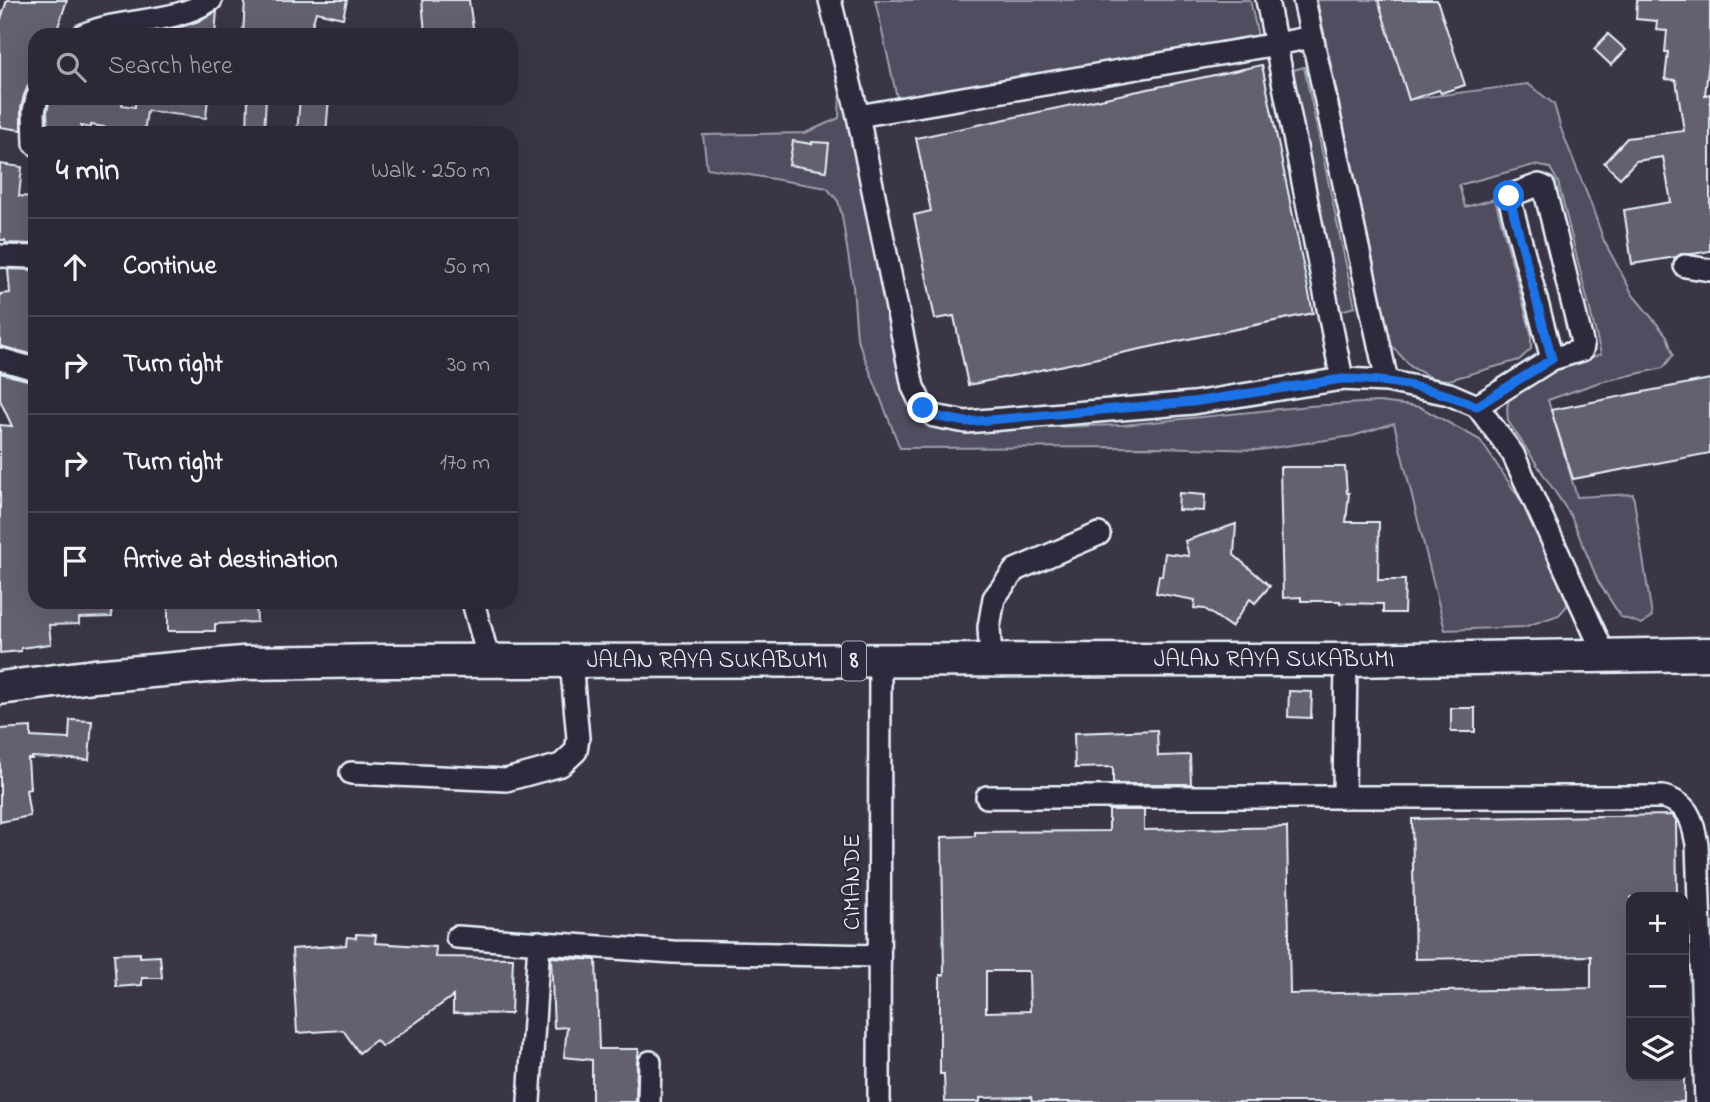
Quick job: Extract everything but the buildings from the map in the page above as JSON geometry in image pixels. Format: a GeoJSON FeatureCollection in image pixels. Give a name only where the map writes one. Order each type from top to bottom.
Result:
{"type":"FeatureCollection","features":[{"type":"Feature","properties":{"kind":"highway","name":"JALAN RAYA SUKABUMI"},"geometry":{"type":"LineString","coordinates":[[0,688],[94,676],[243,663],[1346,660],[1710,654]]}},
{"type":"Feature","properties":{"kind":"street"},"geometry":{"type":"LineString","coordinates":[[106,28],[178,15],[211,0]]}},
{"type":"Feature","properties":{"kind":"street"},"geometry":{"type":"LineString","coordinates":[[830,0],[858,116],[913,387],[923,408],[934,416],[966,422],[1193,402],[1342,379],[1387,381],[1450,394],[1477,406],[1513,454],[1605,656]]}},
{"type":"Feature","properties":{"kind":"street"},"geometry":{"type":"LineString","coordinates":[[1267,0],[1342,379]]}},
{"type":"Feature","properties":{"kind":"street"},"geometry":{"type":"LineString","coordinates":[[1304,0],[1387,381]]}},
{"type":"Feature","properties":{"kind":"street"},"geometry":{"type":"LineString","coordinates":[[858,116],[1312,37]]}},
{"type":"Feature","properties":{"kind":"street"},"geometry":{"type":"LineString","coordinates":[[34,126],[35,105]]}},
{"type":"Feature","properties":{"kind":"street"},"geometry":{"type":"LineString","coordinates":[[1477,406],[1552,359],[1582,350],[1544,187],[1539,185],[1509,198],[1552,359]]}},
{"type":"Feature","properties":{"kind":"street"},"geometry":{"type":"LineString","coordinates":[[0,256],[28,257]]}},
{"type":"Feature","properties":{"kind":"street"},"geometry":{"type":"LineString","coordinates":[[1685,266],[1710,270]]}},
{"type":"Feature","properties":{"kind":"street"},"geometry":{"type":"LineString","coordinates":[[0,359],[28,367]]}},
{"type":"Feature","properties":{"kind":"street"},"geometry":{"type":"LineString","coordinates":[[991,661],[989,627],[994,598],[1015,570],[1100,534]]}},
{"type":"Feature","properties":{"kind":"street"},"geometry":{"type":"LineString","coordinates":[[475,609],[489,661]]}},
{"type":"Feature","properties":{"kind":"street"},"geometry":{"type":"LineString","coordinates":[[1343,797],[1346,660]]}},
{"type":"Feature","properties":{"kind":"street"},"geometry":{"type":"LineString","coordinates":[[351,773],[506,779],[561,765],[576,751],[578,738],[571,661]]}},
{"type":"Feature","properties":{"kind":"street","name":"CIMANDE"},"geometry":{"type":"LineString","coordinates":[[878,1102],[880,662]]}},
{"type":"Feature","properties":{"kind":"street"},"geometry":{"type":"LineString","coordinates":[[987,797],[1663,797],[1673,800],[1689,813],[1697,844],[1706,1102]]}},
{"type":"Feature","properties":{"kind":"street"},"geometry":{"type":"LineString","coordinates":[[457,937],[673,952],[879,956]]}},
{"type":"Feature","properties":{"kind":"street"},"geometry":{"type":"LineString","coordinates":[[529,1102],[539,942]]}},
{"type":"Feature","properties":{"kind":"street"},"geometry":{"type":"LineString","coordinates":[[649,1102],[650,1062]]}},
{"type":"Feature","properties":{"kind":"shaded area"},"geometry":{"type":"Polygon","coordinates":[[[875,0],[1250,0],[1258,36],[900,111],[875,0]]]}},
{"type":"Feature","properties":{"kind":"shaded area"},"geometry":{"type":"Polygon","coordinates":[[[1317,0],[1382,0],[1411,99],[1528,84],[1554,104],[1604,241],[1633,295],[1667,336],[1673,355],[1663,368],[1600,382],[1548,400],[1577,497],[1633,494],[1652,616],[1642,624],[1621,617],[1598,581],[1571,516],[1508,421],[1508,401],[1517,388],[1538,377],[1601,354],[1558,182],[1550,168],[1534,165],[1459,185],[1465,207],[1495,199],[1531,333],[1531,349],[1519,360],[1449,380],[1432,378],[1411,367],[1391,345],[1317,0]]]}},
{"type":"Feature","properties":{"kind":"shaded area"},"geometry":{"type":"Polygon","coordinates":[[[835,39],[908,389],[964,429],[1123,425],[1309,406],[1379,402],[1420,407],[1480,440],[1531,515],[1563,573],[1567,606],[1559,615],[1524,627],[1445,630],[1394,423],[1353,436],[1259,450],[1156,447],[900,448],[857,338],[853,286],[838,201],[827,188],[707,168],[703,135],[805,133],[839,118],[840,92],[835,39]]]}},
{"type":"Feature","properties":{"kind":"shaded area"},"geometry":{"type":"Polygon","coordinates":[[[1304,67],[1355,307],[1340,311],[1290,71],[1304,67]]]}},
{"type":"Feature","properties":{"kind":"route"},"geometry":{"type":"LineString","coordinates":[[923,408],[934,416],[966,422],[1193,402],[1342,379],[1387,381],[1450,394],[1477,406],[1552,359],[1509,196]]}}]}
